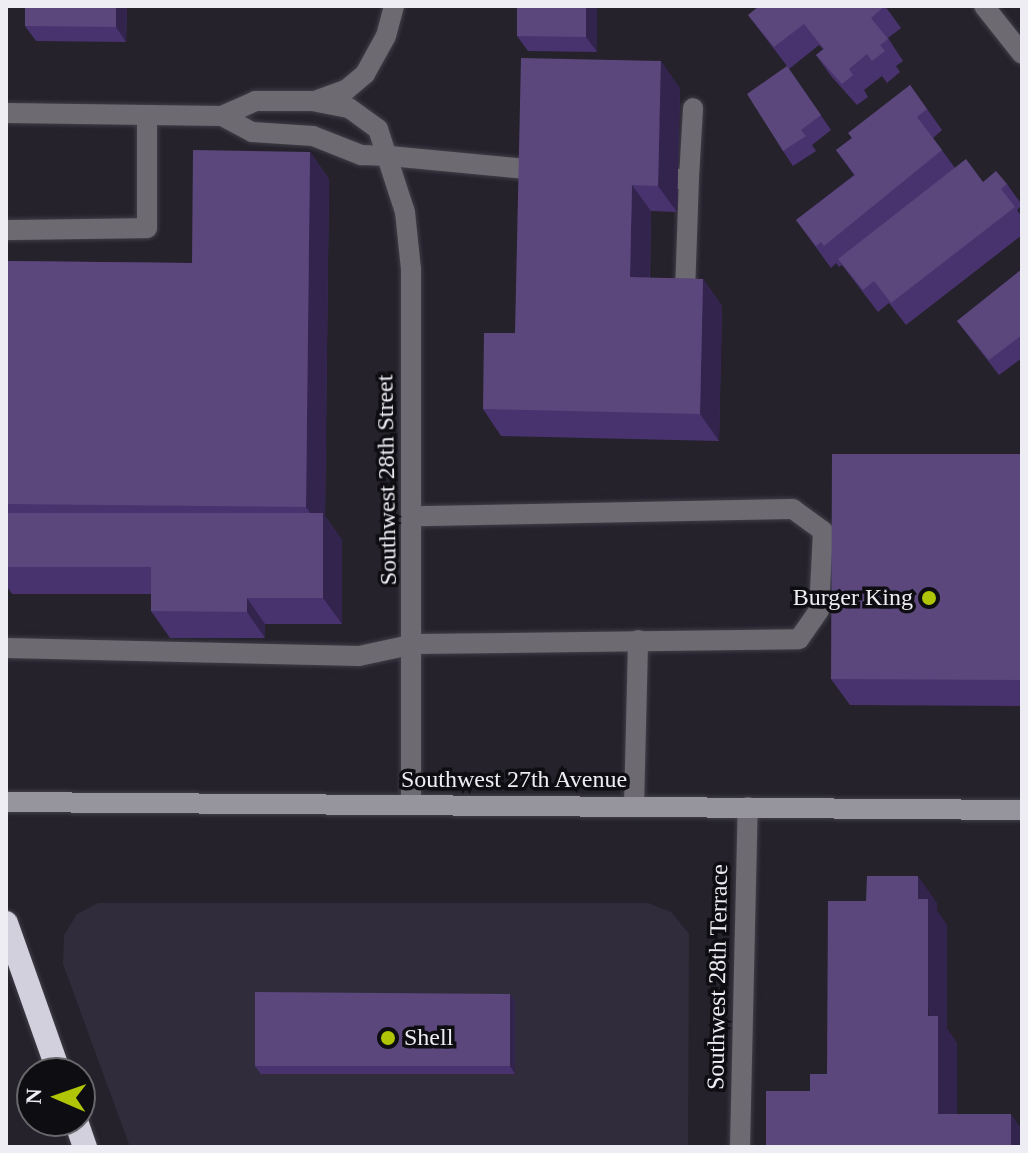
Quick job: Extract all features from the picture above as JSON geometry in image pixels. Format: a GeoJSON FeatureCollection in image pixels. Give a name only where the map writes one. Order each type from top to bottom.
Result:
{"type":"FeatureCollection","features":[{"type":"Feature","properties":{"kind":"highway"},"geometry":{"type":"LineString","coordinates":[[6,923],[53,1057]]}},
{"type":"Feature","properties":{"kind":"main road","name":"Southwest 27th Avenue"},"geometry":{"type":"LineString","coordinates":[[6,802],[1022,810]]}},
{"type":"Feature","properties":{"kind":"street"},"geometry":{"type":"LineString","coordinates":[[6,113],[222,116],[255,101],[312,101],[346,90],[365,74],[386,36],[394,6]]}},
{"type":"Feature","properties":{"kind":"street"},"geometry":{"type":"LineString","coordinates":[[984,6],[1022,54]]}},
{"type":"Feature","properties":{"kind":"street","name":"Southwest 28th Street"},"geometry":{"type":"LineString","coordinates":[[312,101],[367,117],[389,156],[405,212],[411,269],[415,644],[411,805]]}},
{"type":"Feature","properties":{"kind":"street"},"geometry":{"type":"LineString","coordinates":[[685,293],[683,178],[693,108]]}},
{"type":"Feature","properties":{"kind":"street"},"geometry":{"type":"LineString","coordinates":[[6,230],[147,228],[147,115]]}},
{"type":"Feature","properties":{"kind":"street"},"geometry":{"type":"LineString","coordinates":[[222,116],[252,132],[313,136],[361,155],[537,170]]}},
{"type":"Feature","properties":{"kind":"street"},"geometry":{"type":"LineString","coordinates":[[6,648],[359,656],[415,644],[799,639],[819,610],[823,531],[793,509],[413,516]]}},
{"type":"Feature","properties":{"kind":"street"},"geometry":{"type":"LineString","coordinates":[[634,807],[638,640]]}},
{"type":"Feature","properties":{"kind":"street","name":"Southwest 28th Terrace"},"geometry":{"type":"LineString","coordinates":[[740,1147],[748,807]]}},
{"type":"Feature","properties":{"kind":"shaded area"},"geometry":{"type":"Polygon","coordinates":[[[98,903],[648,903],[671,912],[689,934],[688,1147],[130,1147],[63,964],[64,935],[77,914],[98,903]]]}},
{"type":"Feature","properties":{"kind":"building"},"geometry":{"type":"Polygon","coordinates":[[[25,6],[116,6],[116,27],[25,26],[25,6]]]}},
{"type":"Feature","properties":{"kind":"building"},"geometry":{"type":"Polygon","coordinates":[[[517,6],[586,6],[586,37],[517,36],[517,6]]]}},
{"type":"Feature","properties":{"kind":"building"},"geometry":{"type":"Polygon","coordinates":[[[759,6],[885,6],[871,18],[888,39],[880,45],[885,51],[872,61],[867,54],[849,69],[853,75],[842,84],[816,55],[824,49],[804,24],[774,47],[748,15],[759,6]]]}},
{"type":"Feature","properties":{"kind":"building"},"geometry":{"type":"Polygon","coordinates":[[[521,58],[661,61],[658,186],[632,185],[630,277],[703,279],[700,414],[483,409],[484,333],[515,333],[521,58]]]}},
{"type":"Feature","properties":{"kind":"building"},"geometry":{"type":"Polygon","coordinates":[[[787,66],[821,115],[801,130],[806,136],[783,151],[747,94],[787,66]]]}},
{"type":"Feature","properties":{"kind":"building"},"geometry":{"type":"Polygon","coordinates":[[[910,85],[927,109],[917,117],[942,150],[824,246],[821,242],[816,246],[796,220],[855,175],[836,150],[852,138],[848,133],[910,85]]]}},
{"type":"Feature","properties":{"kind":"building"},"geometry":{"type":"Polygon","coordinates":[[[193,150],[310,152],[306,507],[6,504],[6,261],[192,263],[193,150]]]}},
{"type":"Feature","properties":{"kind":"building"},"geometry":{"type":"Polygon","coordinates":[[[966,159],[983,182],[996,171],[1007,184],[1001,189],[1015,207],[891,303],[874,281],[863,290],[838,259],[966,159]]]}},
{"type":"Feature","properties":{"kind":"building"},"geometry":{"type":"Polygon","coordinates":[[[1022,269],[1022,335],[989,360],[957,321],[1022,269]]]}},
{"type":"Feature","properties":{"kind":"building"},"geometry":{"type":"Polygon","coordinates":[[[832,454],[1022,454],[1022,680],[831,679],[832,454]]]}},
{"type":"Feature","properties":{"kind":"building"},"geometry":{"type":"Polygon","coordinates":[[[6,513],[323,513],[323,598],[247,598],[247,612],[151,611],[151,567],[6,567],[6,513]]]}},
{"type":"Feature","properties":{"kind":"building"},"geometry":{"type":"Polygon","coordinates":[[[867,876],[918,876],[918,899],[928,899],[928,1016],[938,1016],[938,1114],[1011,1114],[1011,1147],[766,1147],[766,1091],[810,1091],[810,1074],[827,1074],[828,901],[866,901],[867,876]]]}},
{"type":"Feature","properties":{"kind":"building","name":"Shell"},"geometry":{"type":"Polygon","coordinates":[[[255,992],[510,994],[510,1066],[255,1066],[255,992]]]}},
{"type":"Feature","properties":{"kind":"building"},"geometry":{"type":"Polygon","coordinates":[[[340,1146],[431,1147],[340,1147],[340,1146]]]}},
{"type":"Feature","properties":{"kind":"place","name":"Burger King"},"geometry":{"type":"Point","coordinates":[929,598]}},
{"type":"Feature","properties":{"kind":"place","name":"Shell"},"geometry":{"type":"Point","coordinates":[388,1038]}}]}
